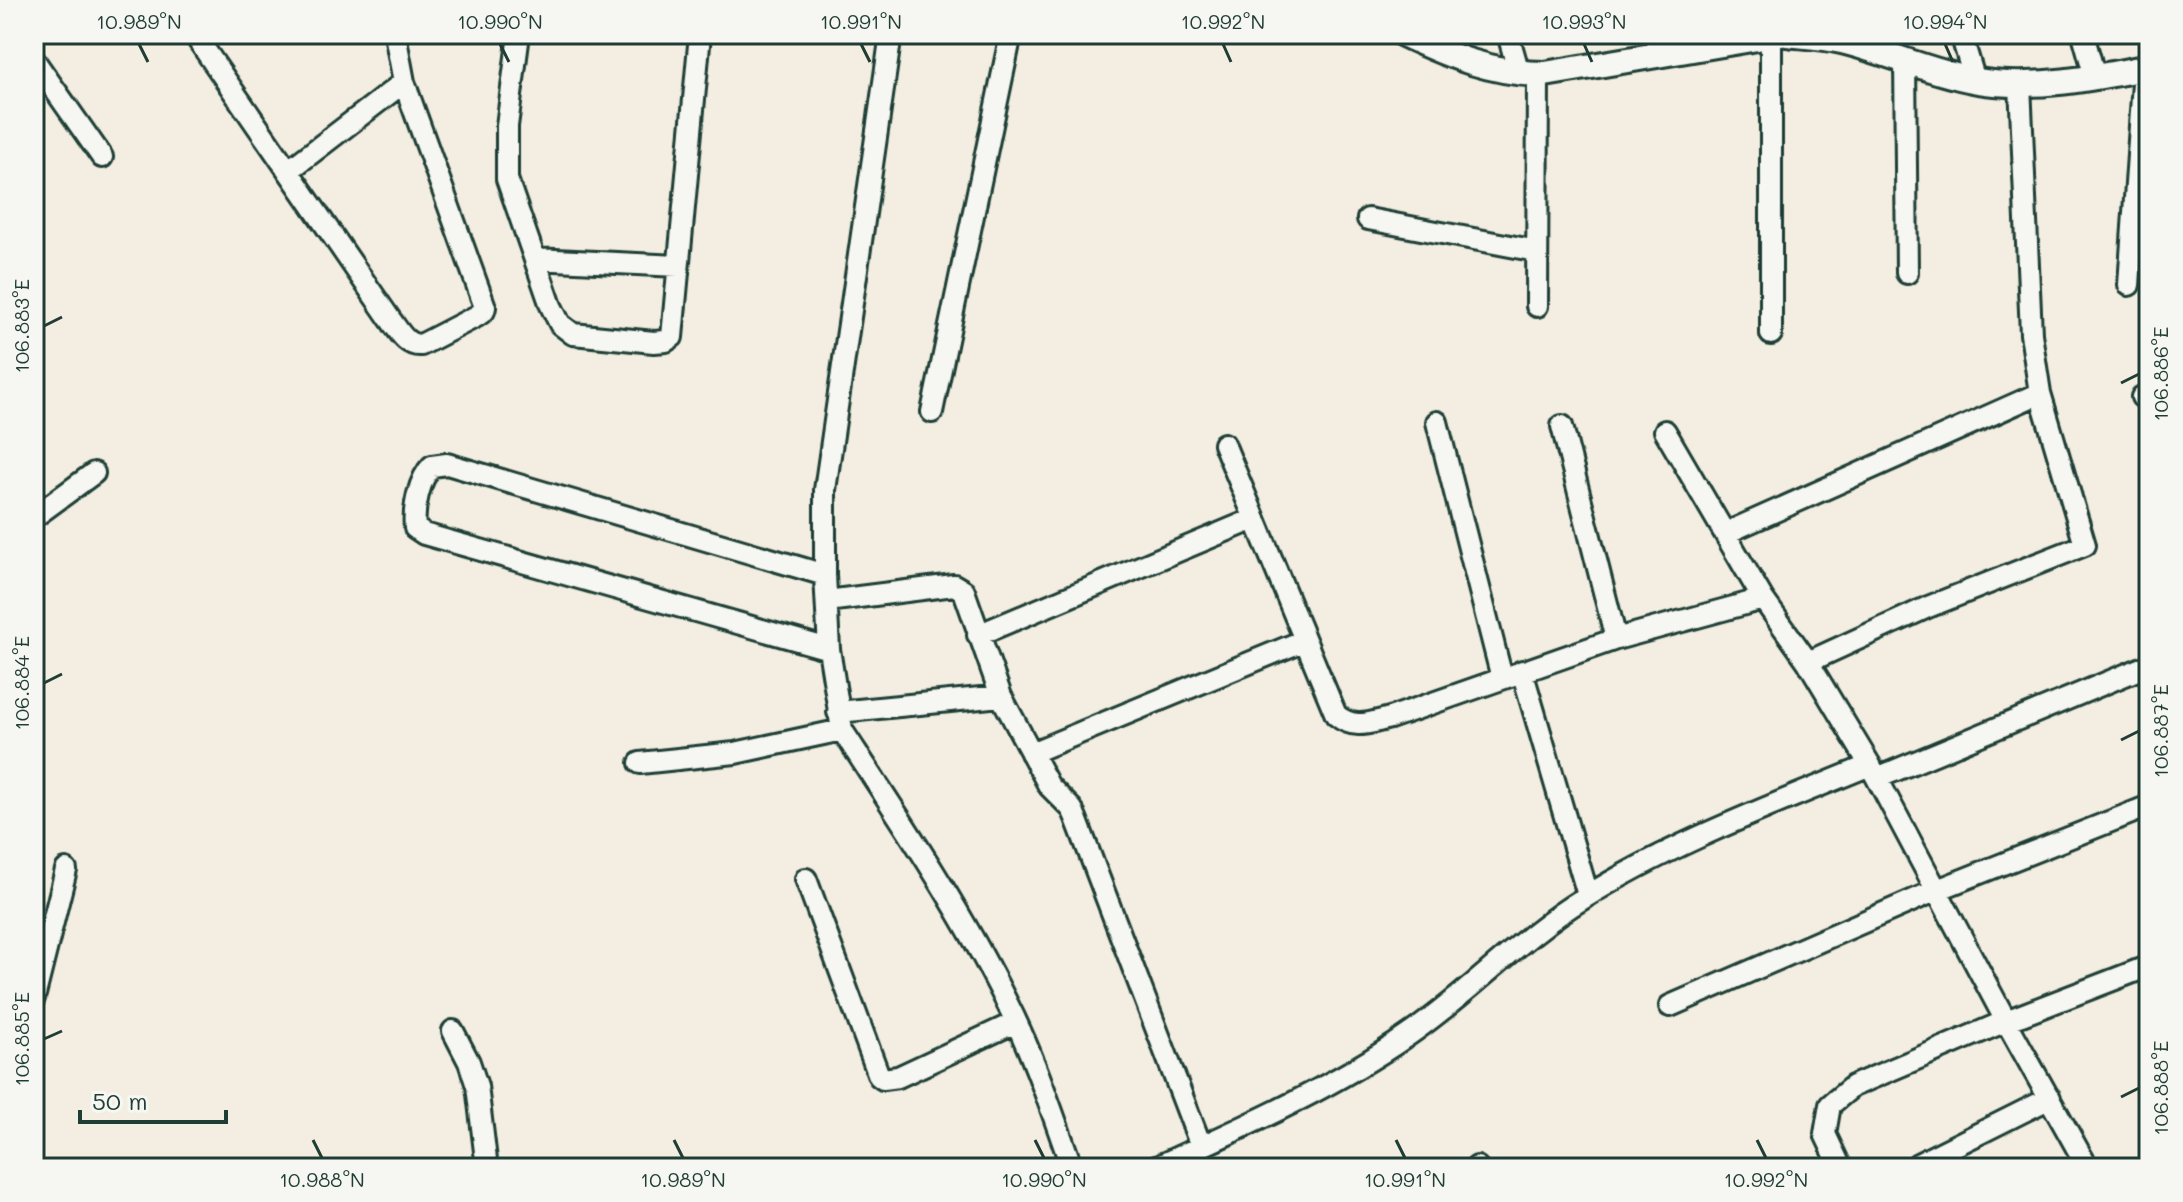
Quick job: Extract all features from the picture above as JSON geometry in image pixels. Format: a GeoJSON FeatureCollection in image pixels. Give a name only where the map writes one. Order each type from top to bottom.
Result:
{"type":"FeatureCollection","features":[{"type":"Feature","properties":{"kind":"street"},"geometry":{"type":"LineString","coordinates":[[194,34],[408,342],[414,346],[484,311],[483,297],[404,82],[395,34]]}},
{"type":"Feature","properties":{"kind":"street"},"geometry":{"type":"LineString","coordinates":[[519,34],[507,126],[507,179],[560,324],[573,334],[654,342],[672,337],[700,34]]}},
{"type":"Feature","properties":{"kind":"street"},"geometry":{"type":"LineString","coordinates":[[891,34],[825,490],[829,649],[840,721],[981,956],[1016,1022],[1042,1083],[1072,1168]]}},
{"type":"Feature","properties":{"kind":"street"},"geometry":{"type":"LineString","coordinates":[[932,412],[1011,34]]}},
{"type":"Feature","properties":{"kind":"street"},"geometry":{"type":"LineString","coordinates":[[1403,34],[1488,68],[1528,74],[1579,70],[1657,44],[1779,35],[1843,41],[1975,81],[2020,84],[2095,77],[2146,68],[2129,285]]}},
{"type":"Feature","properties":{"kind":"street"},"geometry":{"type":"LineString","coordinates":[[1508,34],[1528,74],[1537,306]]}},
{"type":"Feature","properties":{"kind":"street"},"geometry":{"type":"LineString","coordinates":[[1961,34],[1975,81]]}},
{"type":"Feature","properties":{"kind":"street"},"geometry":{"type":"LineString","coordinates":[[2083,34],[2095,77]]}},
{"type":"Feature","properties":{"kind":"street"},"geometry":{"type":"LineString","coordinates":[[1771,334],[1779,35]]}},
{"type":"Feature","properties":{"kind":"street"},"geometry":{"type":"LineString","coordinates":[[34,60],[102,157]]}},
{"type":"Feature","properties":{"kind":"street"},"geometry":{"type":"LineString","coordinates":[[1905,60],[1907,273]]}},
{"type":"Feature","properties":{"kind":"street"},"geometry":{"type":"LineString","coordinates":[[288,171],[404,82]]}},
{"type":"Feature","properties":{"kind":"street"},"geometry":{"type":"LineString","coordinates":[[1808,662],[1928,607],[2085,545],[2040,393],[2028,297],[2020,84]]}},
{"type":"Feature","properties":{"kind":"street"},"geometry":{"type":"LineString","coordinates":[[1368,219],[1537,251]]}},
{"type":"Feature","properties":{"kind":"street"},"geometry":{"type":"LineString","coordinates":[[535,259],[678,266]]}},
{"type":"Feature","properties":{"kind":"street"},"geometry":{"type":"LineString","coordinates":[[1726,533],[2040,393]]}},
{"type":"Feature","properties":{"kind":"street"},"geometry":{"type":"LineString","coordinates":[[1437,422],[1512,674],[1588,895]]}},
{"type":"Feature","properties":{"kind":"street"},"geometry":{"type":"LineString","coordinates":[[1562,426],[1616,639]]}},
{"type":"Feature","properties":{"kind":"street"},"geometry":{"type":"LineString","coordinates":[[1665,431],[1763,599],[1808,662],[1873,771],[2088,1168]]}},
{"type":"Feature","properties":{"kind":"street"},"geometry":{"type":"LineString","coordinates":[[1224,444],[1336,715],[1345,723],[1359,726],[1390,718],[1616,639],[1763,599]]}},
{"type":"Feature","properties":{"kind":"street"},"geometry":{"type":"LineString","coordinates":[[825,575],[447,464],[432,466],[424,474],[414,518],[415,528],[424,534],[829,649]]}},
{"type":"Feature","properties":{"kind":"street"},"geometry":{"type":"LineString","coordinates":[[38,506],[94,473]]}},
{"type":"Feature","properties":{"kind":"street"},"geometry":{"type":"LineString","coordinates":[[978,635],[1254,519]]}},
{"type":"Feature","properties":{"kind":"street"},"geometry":{"type":"LineString","coordinates":[[827,601],[959,586],[964,591],[1001,696],[1054,794],[1072,809],[1076,818],[1201,1146]]}},
{"type":"Feature","properties":{"kind":"street"},"geometry":{"type":"LineString","coordinates":[[1031,753],[1305,640]]}},
{"type":"Feature","properties":{"kind":"street"},"geometry":{"type":"LineString","coordinates":[[1154,1168],[1367,1062],[1407,1036],[1555,916],[1685,844],[2149,665]]}},
{"type":"Feature","properties":{"kind":"street"},"geometry":{"type":"LineString","coordinates":[[640,763],[735,753],[840,721],[1001,696]]}},
{"type":"Feature","properties":{"kind":"street"},"geometry":{"type":"LineString","coordinates":[[1670,1006],[1937,890],[2149,806]]}},
{"type":"Feature","properties":{"kind":"street"},"geometry":{"type":"LineString","coordinates":[[34,998],[66,870]]}},
{"type":"Feature","properties":{"kind":"street"},"geometry":{"type":"LineString","coordinates":[[806,879],[879,1076],[883,1079],[898,1077],[1016,1022]]}},
{"type":"Feature","properties":{"kind":"street"},"geometry":{"type":"LineString","coordinates":[[1841,1168],[1825,1134],[1830,1105],[1853,1086],[2006,1021],[2149,966]]}},
{"type":"Feature","properties":{"kind":"street"},"geometry":{"type":"LineString","coordinates":[[453,1031],[477,1086],[487,1168]]}},
{"type":"Feature","properties":{"kind":"street"},"geometry":{"type":"LineString","coordinates":[[1918,1164],[2050,1098]]}}]}
